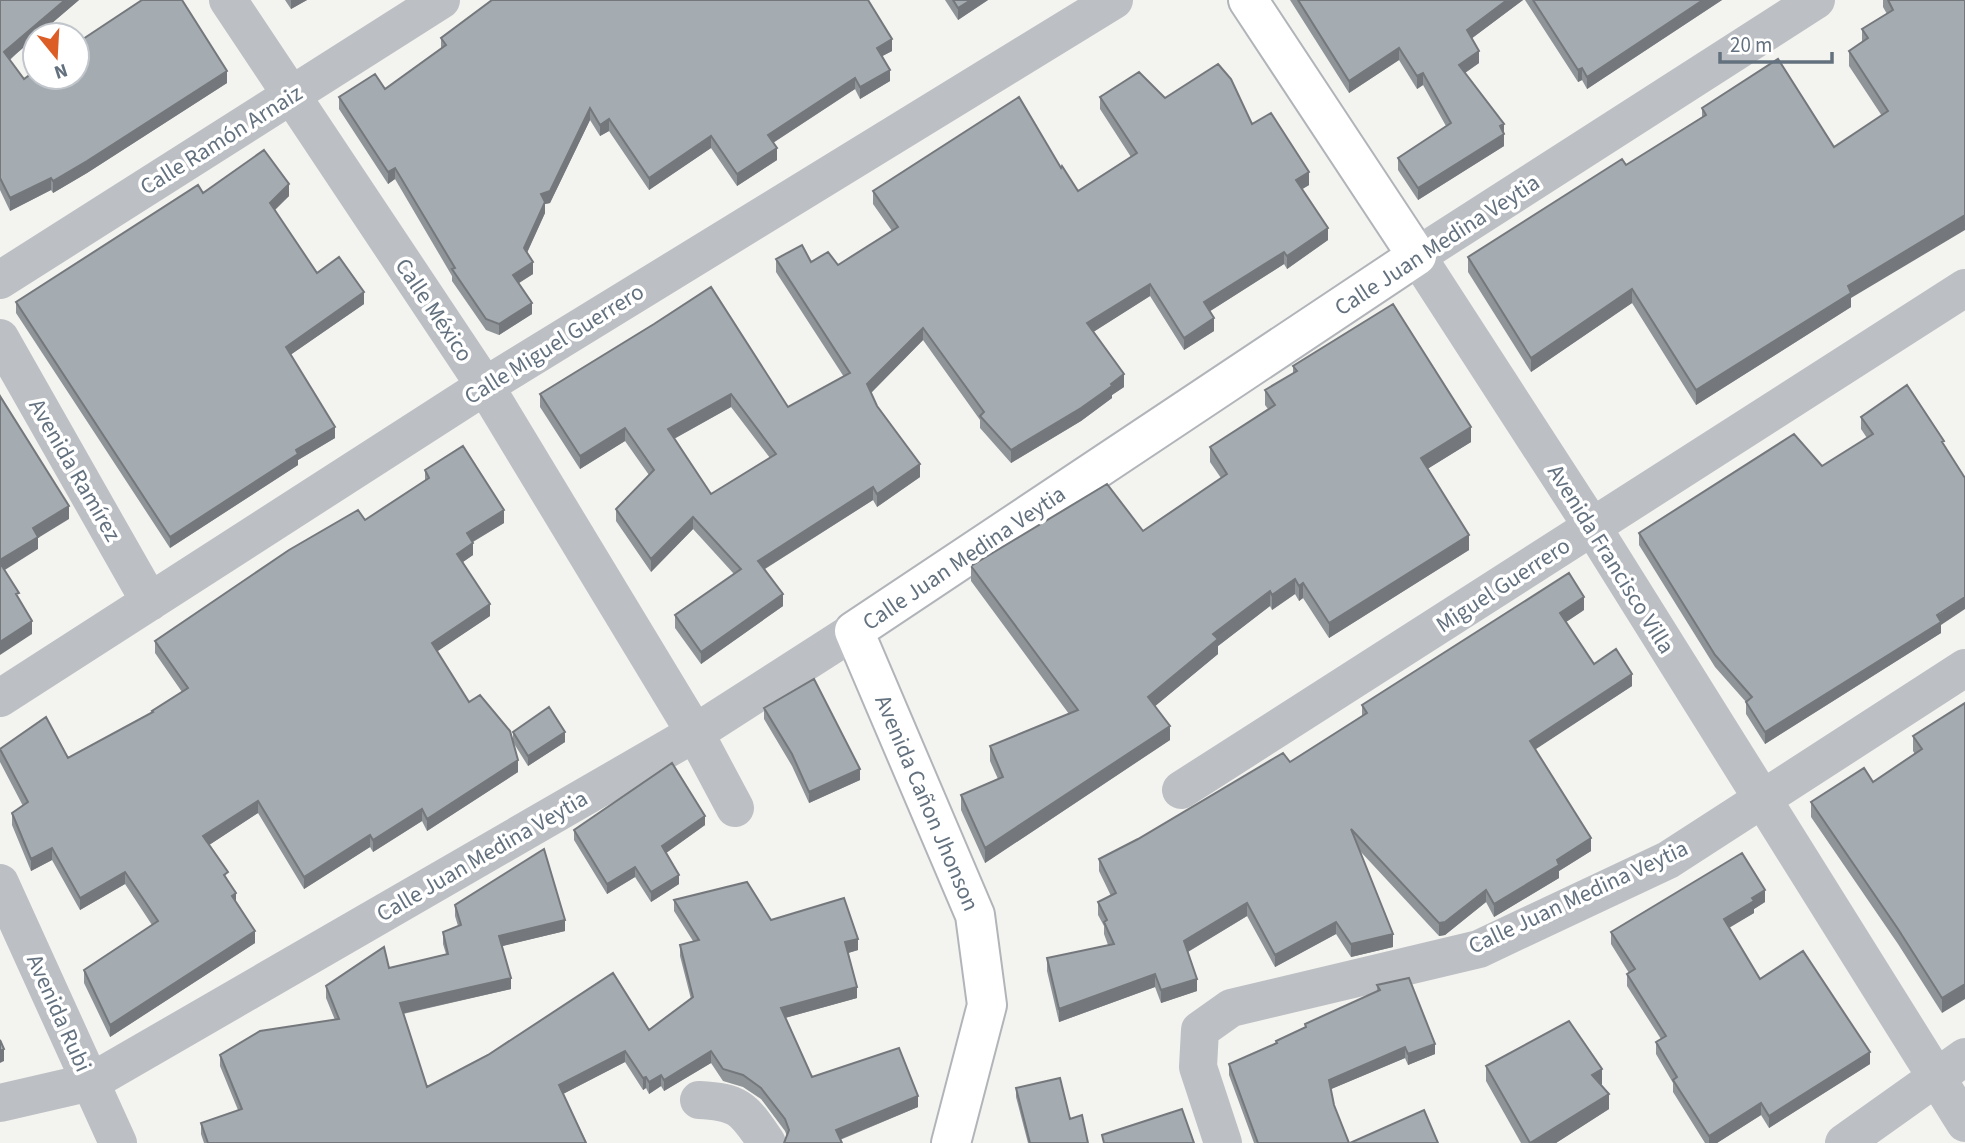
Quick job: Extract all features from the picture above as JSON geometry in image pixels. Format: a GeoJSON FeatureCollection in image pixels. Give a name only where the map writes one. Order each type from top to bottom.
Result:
{"type":"FeatureCollection","features":[{"type":"Feature","properties":{"kind":"main road","name":"Avenida Francisco Villa"},"geometry":{"type":"LineString","coordinates":[[1248,0],[1417,256]]}},
{"type":"Feature","properties":{"kind":"main road","name":"Calle Juan Medina Veytia"},"geometry":{"type":"LineString","coordinates":[[854,631],[1417,256]]}},
{"type":"Feature","properties":{"kind":"main road","name":"Avenida Cañon Jhonson"},"geometry":{"type":"LineString","coordinates":[[854,631],[975,915],[987,1005],[951,1143]]}},
{"type":"Feature","properties":{"kind":"street","name":"Calle México"},"geometry":{"type":"LineString","coordinates":[[228,0],[485,386],[695,733],[735,808]]}},
{"type":"Feature","properties":{"kind":"street","name":"Calle Ramón Arnaiz"},"geometry":{"type":"LineString","coordinates":[[0,280],[441,0]]}},
{"type":"Feature","properties":{"kind":"street","name":"Calle Miguel Guerrero"},"geometry":{"type":"LineString","coordinates":[[0,698],[485,386],[1114,0]]}},
{"type":"Feature","properties":{"kind":"street","name":"Calle Juan Medina Veytia"},"geometry":{"type":"LineString","coordinates":[[1417,256],[1816,0]]}},
{"type":"Feature","properties":{"kind":"street","name":"Avenida Francisco Villa"},"geometry":{"type":"LineString","coordinates":[[1417,256],[1593,528],[1760,799],[1951,1066],[1965,1123]]}},
{"type":"Feature","properties":{"kind":"street","name":"Miguel Guerrero"},"geometry":{"type":"LineString","coordinates":[[1181,790],[1965,288]]}},
{"type":"Feature","properties":{"kind":"street","name":"Avenida Ramírez"},"geometry":{"type":"LineString","coordinates":[[0,338],[150,603]]}},
{"type":"Feature","properties":{"kind":"street","name":"Calle Juan Medina Veytia"},"geometry":{"type":"LineString","coordinates":[[0,1102],[91,1082],[695,733],[854,631]]}},
{"type":"Feature","properties":{"kind":"street","name":"Calle Juan Medina Veytia"},"geometry":{"type":"LineString","coordinates":[[1223,1143],[1198,1067],[1200,1030],[1231,1008],[1479,949],[1668,860],[1965,668]]}},
{"type":"Feature","properties":{"kind":"street","name":"Avenida Rubi"},"geometry":{"type":"LineString","coordinates":[[0,883],[118,1143]]}},
{"type":"Feature","properties":{"kind":"street"},"geometry":{"type":"LineString","coordinates":[[1844,1143],[1951,1066]]}},
{"type":"Feature","properties":{"kind":"street"},"geometry":{"type":"LineString","coordinates":[[699,1100],[725,1101],[745,1112],[767,1143]]}},
{"type":"Feature","properties":{"kind":"building"},"geometry":{"type":"Polygon","coordinates":[[[0,0],[65,0],[40,21],[21,21],[21,38],[4,52],[21,75],[21,91],[91,91],[91,34],[142,0],[182,0],[227,71],[53,181],[51,178],[10,198],[0,178],[0,0]]]}},
{"type":"Feature","properties":{"kind":"building"},"geometry":{"type":"Polygon","coordinates":[[[492,0],[868,0],[892,39],[877,48],[890,70],[860,87],[855,78],[768,135],[777,148],[737,174],[711,136],[649,178],[609,119],[600,125],[590,108],[550,191],[541,194],[545,202],[524,248],[533,262],[513,275],[532,303],[499,324],[486,319],[452,269],[455,268],[395,168],[388,172],[339,97],[375,74],[385,89],[446,45],[441,38],[492,0]]]}},
{"type":"Feature","properties":{"kind":"building"},"geometry":{"type":"Polygon","coordinates":[[[953,0],[971,0],[958,8],[953,0]]]}},
{"type":"Feature","properties":{"kind":"building"},"geometry":{"type":"Polygon","coordinates":[[[1298,0],[1507,0],[1467,30],[1479,51],[1459,65],[1504,124],[1500,126],[1504,134],[1418,188],[1398,158],[1451,123],[1423,73],[1417,76],[1399,48],[1349,81],[1298,0]]]}},
{"type":"Feature","properties":{"kind":"building"},"geometry":{"type":"Polygon","coordinates":[[[1533,0],[1703,0],[1587,77],[1582,68],[1578,70],[1533,0]]]}},
{"type":"Feature","properties":{"kind":"building"},"geometry":{"type":"Polygon","coordinates":[[[1888,0],[1965,0],[1965,215],[1848,286],[1851,293],[1696,390],[1632,289],[1531,358],[1468,257],[1622,159],[1626,165],[1706,115],[1702,108],[1778,59],[1834,147],[1888,111],[1849,51],[1868,38],[1862,29],[1893,10],[1888,0]]]}},
{"type":"Feature","properties":{"kind":"building"},"geometry":{"type":"Polygon","coordinates":[[[1218,64],[1231,79],[1252,124],[1271,113],[1309,172],[1296,180],[1328,228],[1287,256],[1284,252],[1204,302],[1214,318],[1184,338],[1150,284],[1087,323],[1124,374],[1081,408],[1011,450],[980,416],[984,412],[923,328],[867,384],[877,406],[920,464],[877,494],[873,487],[758,561],[783,594],[701,652],[675,615],[741,569],[693,517],[651,559],[616,509],[654,470],[625,428],[580,456],[540,394],[711,287],[788,407],[850,373],[776,259],[802,245],[811,262],[828,252],[838,265],[898,227],[873,191],[1019,97],[1061,168],[1062,166],[1078,191],[1137,153],[1100,97],[1139,72],[1165,98],[1218,64]],[[731,394],[668,429],[711,494],[776,454],[731,394]]]}},
{"type":"Feature","properties":{"kind":"building"},"geometry":{"type":"Polygon","coordinates":[[[264,150],[289,184],[270,203],[317,273],[339,257],[364,292],[286,347],[335,427],[296,450],[298,454],[170,537],[16,302],[198,185],[203,193],[264,150]]]}},
{"type":"Feature","properties":{"kind":"building"},"geometry":{"type":"Polygon","coordinates":[[[1393,304],[1471,427],[1421,458],[1469,535],[1329,623],[1303,583],[1299,586],[1295,579],[1272,595],[1270,591],[1213,634],[1218,639],[1148,697],[1170,726],[985,848],[961,795],[1003,777],[990,746],[1078,710],[971,566],[1107,484],[1143,531],[1227,474],[1210,447],[1275,405],[1265,390],[1297,371],[1293,366],[1393,304]]]}},
{"type":"Feature","properties":{"kind":"building"},"geometry":{"type":"Polygon","coordinates":[[[1907,385],[1965,478],[1965,597],[1937,615],[1941,622],[1765,732],[1746,702],[1752,697],[1715,655],[1639,533],[1794,434],[1822,466],[1873,434],[1861,417],[1907,385]]]}},
{"type":"Feature","properties":{"kind":"building"},"geometry":{"type":"Polygon","coordinates":[[[0,396],[69,506],[33,528],[38,537],[0,560],[0,396]]]}},
{"type":"Feature","properties":{"kind":"building"},"geometry":{"type":"Polygon","coordinates":[[[463,446],[504,510],[467,533],[473,543],[457,554],[490,604],[432,643],[469,702],[480,695],[510,731],[518,760],[427,819],[422,809],[373,840],[370,835],[304,877],[258,801],[203,836],[228,872],[224,875],[236,893],[232,896],[255,931],[110,1025],[84,970],[158,921],[125,872],[80,898],[52,848],[31,859],[12,813],[28,802],[0,749],[46,717],[68,758],[153,712],[188,688],[155,641],[289,550],[358,510],[365,520],[429,478],[425,470],[463,446]]]}},
{"type":"Feature","properties":{"kind":"building"},"geometry":{"type":"Polygon","coordinates":[[[0,563],[19,593],[16,594],[32,621],[0,642],[0,563]]]}},
{"type":"Feature","properties":{"kind":"building"},"geometry":{"type":"Polygon","coordinates":[[[1569,573],[1584,597],[1560,613],[1594,664],[1616,649],[1632,674],[1530,741],[1591,838],[1557,860],[1559,865],[1494,904],[1486,890],[1445,922],[1439,923],[1351,829],[1393,934],[1351,944],[1336,922],[1275,955],[1247,903],[1184,941],[1197,979],[1161,990],[1155,974],[1059,1009],[1047,958],[1114,944],[1098,902],[1116,893],[1099,859],[1138,839],[1283,753],[1290,762],[1367,713],[1362,705],[1569,573]]]}},
{"type":"Feature","properties":{"kind":"building"},"geometry":{"type":"Polygon","coordinates":[[[814,679],[860,769],[809,792],[792,754],[764,708],[814,679]]]}},
{"type":"Feature","properties":{"kind":"building"},"geometry":{"type":"Polygon","coordinates":[[[1965,703],[1965,984],[1942,998],[1811,802],[1864,768],[1873,782],[1922,749],[1913,736],[1965,703]]]}},
{"type":"Feature","properties":{"kind":"building"},"geometry":{"type":"Polygon","coordinates":[[[549,707],[565,732],[528,756],[513,732],[549,707]]]}},
{"type":"Feature","properties":{"kind":"building"},"geometry":{"type":"Polygon","coordinates":[[[672,763],[705,816],[662,846],[679,875],[651,892],[635,867],[607,884],[574,830],[672,763]]]}},
{"type":"Feature","properties":{"kind":"building"},"geometry":{"type":"Polygon","coordinates":[[[544,849],[565,920],[499,936],[511,978],[400,1003],[427,1087],[488,1055],[613,973],[649,1030],[693,997],[680,945],[699,940],[674,900],[747,882],[771,920],[844,898],[858,939],[845,942],[857,987],[781,1008],[812,1077],[899,1048],[918,1096],[836,1130],[842,1143],[784,1143],[789,1130],[785,1119],[761,1088],[743,1075],[723,1069],[711,1051],[664,1080],[661,1075],[649,1082],[646,1077],[643,1078],[625,1051],[559,1085],[586,1143],[208,1143],[201,1123],[242,1109],[220,1055],[260,1031],[339,1019],[326,986],[384,947],[389,968],[448,954],[443,932],[461,925],[455,905],[544,849]]]}},
{"type":"Feature","properties":{"kind":"building"},"geometry":{"type":"Polygon","coordinates":[[[1742,853],[1765,890],[1752,898],[1754,901],[1724,919],[1760,979],[1803,951],[1870,1052],[1769,1116],[1761,1103],[1709,1136],[1673,1080],[1677,1077],[1656,1042],[1666,1036],[1627,974],[1635,969],[1611,932],[1742,853]]]}},
{"type":"Feature","properties":{"kind":"building"},"geometry":{"type":"Polygon","coordinates":[[[1409,978],[1435,1044],[1408,1054],[1405,1047],[1329,1080],[1334,1105],[1349,1143],[1258,1143],[1229,1064],[1277,1043],[1276,1041],[1306,1027],[1305,1024],[1380,990],[1377,985],[1409,978]]]}},
{"type":"Feature","properties":{"kind":"building"},"geometry":{"type":"Polygon","coordinates":[[[1569,1021],[1602,1069],[1592,1075],[1609,1094],[1530,1143],[1486,1066],[1569,1021]]]}},
{"type":"Feature","properties":{"kind":"building"},"geometry":{"type":"Polygon","coordinates":[[[1060,1078],[1070,1119],[1082,1115],[1088,1143],[1030,1143],[1016,1088],[1060,1078]]]}},
{"type":"Feature","properties":{"kind":"building"},"geometry":{"type":"Polygon","coordinates":[[[1182,1109],[1194,1143],[1104,1143],[1102,1135],[1182,1109]]]}},
{"type":"Feature","properties":{"kind":"building"},"geometry":{"type":"Polygon","coordinates":[[[1424,1110],[1438,1143],[1350,1143],[1424,1110]]]}}]}
